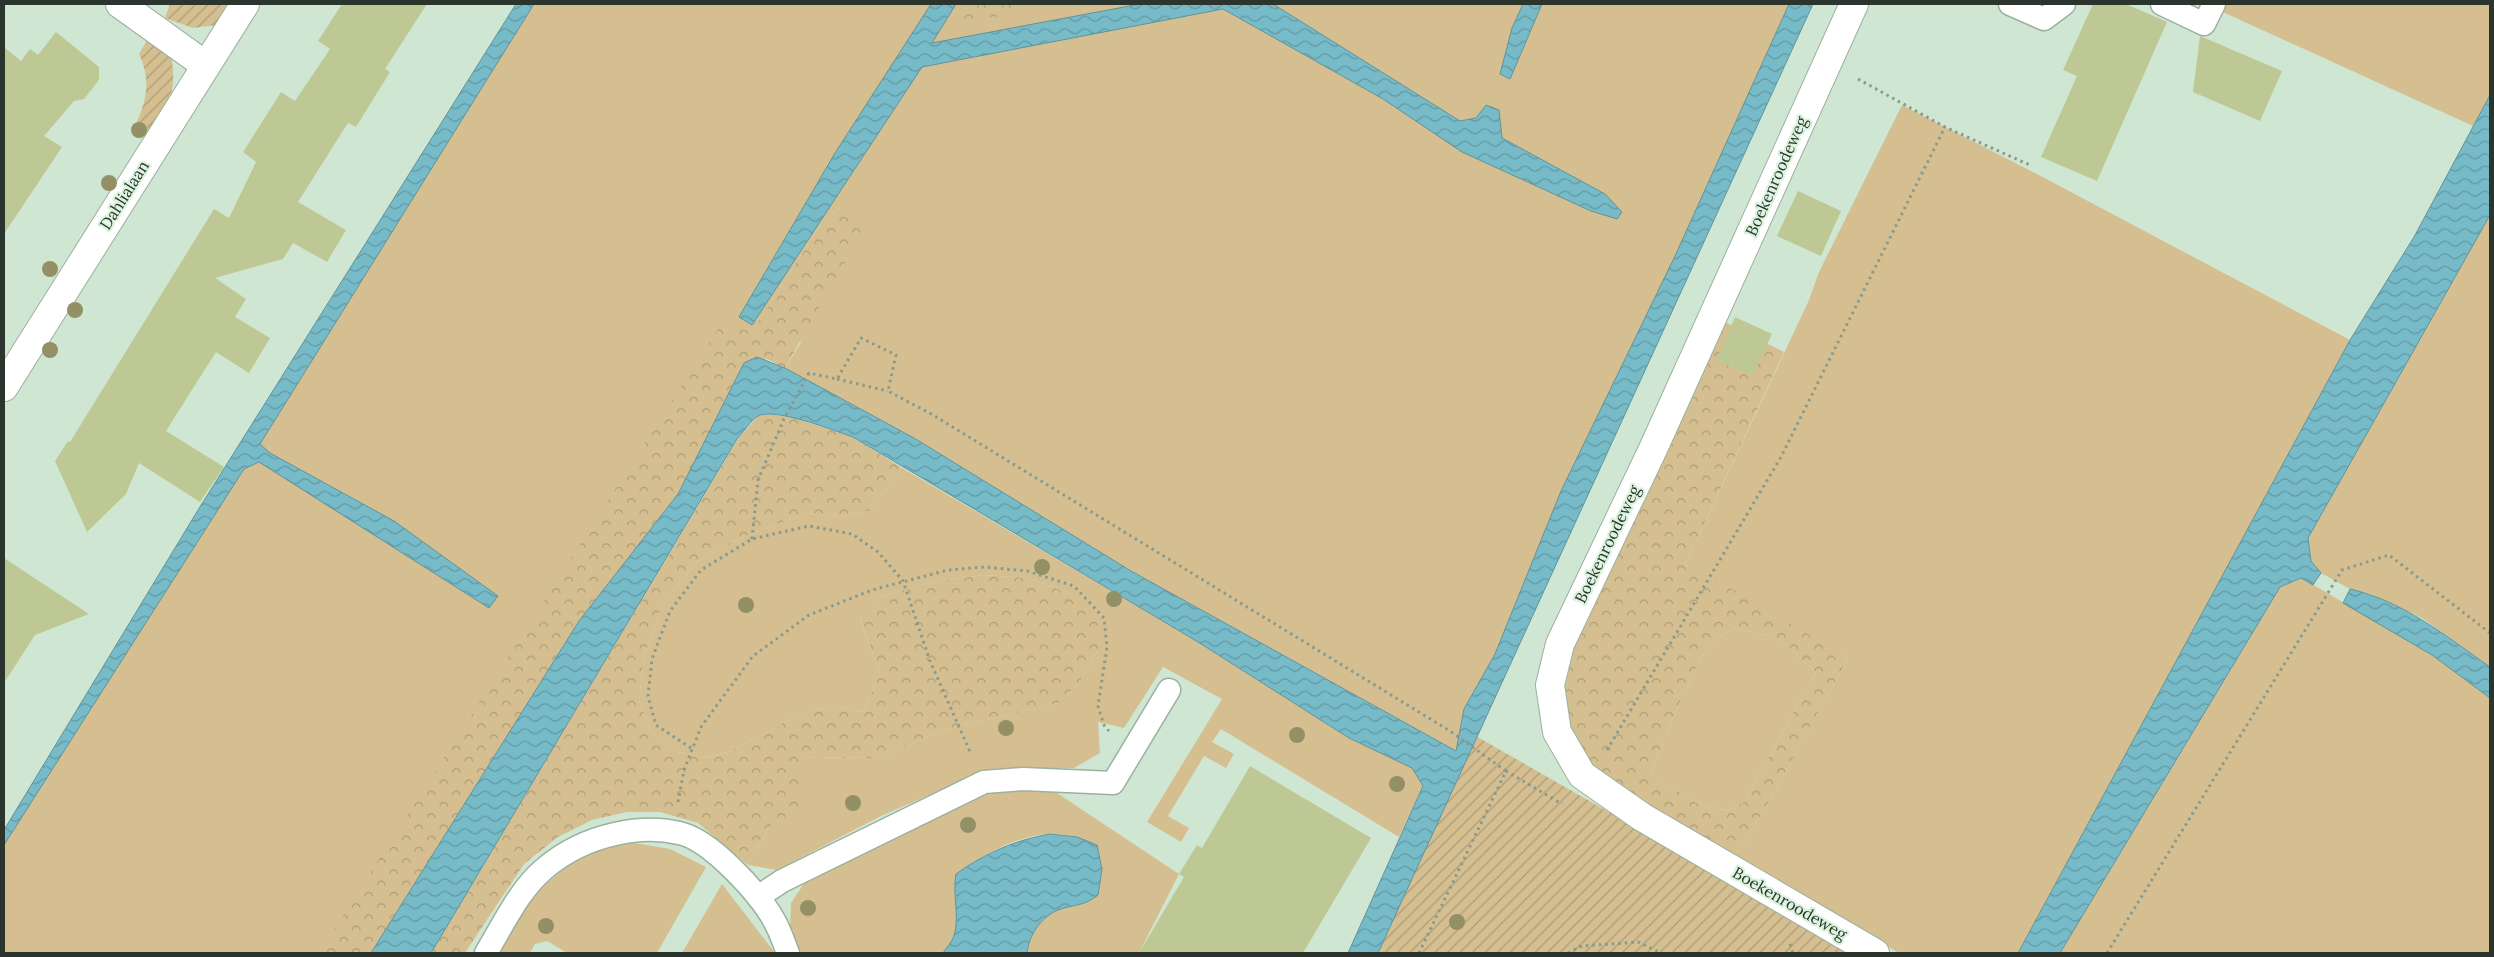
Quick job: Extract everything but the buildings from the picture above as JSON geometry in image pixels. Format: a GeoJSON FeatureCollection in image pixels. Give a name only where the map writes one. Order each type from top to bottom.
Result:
{"type":"FeatureCollection","features":[{"type":"Feature","properties":{"kind":"street"},"geometry":{"type":"LineString","coordinates":[[120,4],[206,65]]}},
{"type":"Feature","properties":{"kind":"street","name":"Dahlialaan"},"geometry":{"type":"LineString","coordinates":[[4,387],[245,4]]}},
{"type":"Feature","properties":{"kind":"street","name":"Boekenroodeweg"},"geometry":{"type":"LineString","coordinates":[[1854,4],[1653,448],[1560,644],[1550,685],[1557,732],[1582,775],[1642,817],[1876,953]]}},
{"type":"Feature","properties":{"kind":"lane"},"geometry":{"type":"LineString","coordinates":[[2010,4],[2044,19],[2064,4]]}},
{"type":"Feature","properties":{"kind":"lane"},"geometry":{"type":"LineString","coordinates":[[2162,4],[2204,24],[2214,4]]}},
{"type":"Feature","properties":{"kind":"lane"},"geometry":{"type":"LineString","coordinates":[[758,896],[782,881],[984,782],[1023,779],[1113,782],[1169,690]]}},
{"type":"Feature","properties":{"kind":"lane"},"geometry":{"type":"LineString","coordinates":[[486,953],[519,899],[543,870],[573,848],[603,836],[642,828],[681,833],[710,847],[758,896],[775,922],[788,953]]}},
{"type":"Feature","properties":{"kind":"path"},"geometry":{"type":"LineString","coordinates":[[1827,63],[1945,127],[2032,166]]}},
{"type":"Feature","properties":{"kind":"path"},"geometry":{"type":"LineString","coordinates":[[1589,780],[1781,457],[1945,127]]}},
{"type":"Feature","properties":{"kind":"path"},"geometry":{"type":"LineString","coordinates":[[837,379],[861,338],[896,355],[888,391]]}},
{"type":"Feature","properties":{"kind":"path"},"geometry":{"type":"LineString","coordinates":[[752,539],[758,480],[784,419],[809,373],[888,391],[933,415],[1450,732],[1506,771],[1566,807]]}},
{"type":"Feature","properties":{"kind":"path"},"geometry":{"type":"LineString","coordinates":[[691,748],[656,724],[648,696],[652,659],[670,611],[701,570],[752,539],[809,526],[852,534],[878,552],[903,581],[930,660],[984,782]]}},
{"type":"Feature","properties":{"kind":"path"},"geometry":{"type":"LineString","coordinates":[[2107,953],[2342,570],[2389,555],[2490,632]]}},
{"type":"Feature","properties":{"kind":"path"},"geometry":{"type":"LineString","coordinates":[[672,832],[684,770],[691,748],[701,727],[753,656],[809,615],[872,590],[948,570],[984,567],[1028,571],[1074,586],[1104,618],[1107,648],[1098,706],[1104,724],[1129,756]]}},
{"type":"Feature","properties":{"kind":"path"},"geometry":{"type":"LineString","coordinates":[[1419,953],[1506,771]]}},
{"type":"Feature","properties":{"kind":"path"},"geometry":{"type":"LineString","coordinates":[[1789,938],[1795,943]]}},
{"type":"Feature","properties":{"kind":"path"},"geometry":{"type":"LineString","coordinates":[[1568,953],[1582,946],[1638,942],[1661,953]]}},
{"type":"Feature","properties":{"kind":"green space"},"geometry":{"type":"Polygon","coordinates":[[[170,4],[231,4],[217,25],[193,28],[165,18],[170,4]]]}},
{"type":"Feature","properties":{"kind":"green space"},"geometry":{"type":"Polygon","coordinates":[[[530,4],[1790,4],[1495,654],[1461,723],[1456,751],[1131,571],[914,438],[785,368],[800,344],[841,207],[822,222],[753,331],[319,953],[4,953],[4,842],[530,4]]]}},
{"type":"Feature","properties":{"kind":"green space"},"geometry":{"type":"Polygon","coordinates":[[[971,4],[1015,4],[1006,16],[960,20],[971,4]]]}},
{"type":"Feature","properties":{"kind":"green space"},"geometry":{"type":"Polygon","coordinates":[[[2205,4],[2490,4],[2490,95],[2473,126],[2205,4]]]}},
{"type":"Feature","properties":{"kind":"green space"},"geometry":{"type":"Polygon","coordinates":[[[148,39],[171,56],[173,81],[169,101],[148,140],[136,124],[143,106],[146,89],[145,72],[139,54],[148,39]]]}},
{"type":"Feature","properties":{"kind":"green space"},"geometry":{"type":"Polygon","coordinates":[[[1902,105],[2037,174],[2350,340],[2018,953],[1899,953],[1735,857],[1769,802],[1848,658],[1685,565],[1809,300],[1819,272],[1902,105]]]}},
{"type":"Feature","properties":{"kind":"green space"},"geometry":{"type":"Polygon","coordinates":[[[845,204],[863,231],[785,368],[767,359],[744,363],[678,494],[579,621],[371,953],[319,953],[719,327],[753,331],[822,222],[845,204]]]}},
{"type":"Feature","properties":{"kind":"green space"},"geometry":{"type":"Polygon","coordinates":[[[2490,215],[2490,667],[2422,618],[2371,594],[2350,589],[2321,573],[2311,561],[2308,538],[2490,215]]]}},
{"type":"Feature","properties":{"kind":"green space"},"geometry":{"type":"Polygon","coordinates":[[[1725,322],[1784,352],[1685,565],[1734,590],[1848,658],[1769,802],[1735,857],[1605,783],[1580,761],[1558,683],[1725,322]],[[1734,628],[1708,645],[1673,717],[1651,774],[1698,804],[1728,811],[1744,802],[1816,672],[1777,638],[1734,628]]]}},
{"type":"Feature","properties":{"kind":"green space"},"geometry":{"type":"Polygon","coordinates":[[[767,414],[791,417],[853,437],[902,468],[869,511],[840,516],[807,513],[745,536],[695,563],[662,605],[644,657],[639,700],[651,732],[678,752],[704,758],[731,751],[789,720],[832,705],[863,712],[880,673],[860,619],[881,596],[934,582],[983,575],[1028,578],[1071,594],[1097,621],[1099,648],[1080,681],[1059,703],[943,730],[878,758],[798,757],[799,808],[769,827],[748,865],[698,823],[660,812],[627,812],[592,820],[558,837],[524,864],[465,953],[431,953],[738,439],[758,416],[767,414]]]}},
{"type":"Feature","properties":{"kind":"green space"},"geometry":{"type":"Polygon","coordinates":[[[902,468],[1198,642],[1349,738],[1412,768],[1423,786],[1399,837],[1221,729],[1212,742],[1234,754],[1226,768],[1204,756],[1168,816],[1189,828],[1181,842],[1147,822],[1222,699],[1163,667],[1124,728],[1098,722],[1100,753],[1074,768],[989,769],[883,815],[777,870],[748,865],[769,827],[798,808],[798,757],[878,758],[943,730],[1059,703],[1080,681],[1099,648],[1071,594],[1028,578],[983,575],[934,582],[881,596],[860,620],[880,673],[863,712],[832,705],[789,720],[731,751],[703,758],[678,752],[651,732],[639,700],[644,657],[662,605],[695,563],[745,536],[807,513],[840,516],[869,511],[902,468]]]}},
{"type":"Feature","properties":{"kind":"green space"},"geometry":{"type":"Polygon","coordinates":[[[2302,578],[2432,655],[2490,698],[2490,953],[2060,953],[2280,587],[2302,578]]]}},
{"type":"Feature","properties":{"kind":"green space"},"geometry":{"type":"Polygon","coordinates":[[[1734,628],[1777,638],[1816,672],[1744,802],[1728,811],[1698,804],[1651,774],[1673,717],[1708,645],[1734,628]]]}},
{"type":"Feature","properties":{"kind":"green space"},"geometry":{"type":"Polygon","coordinates":[[[1476,736],[1855,953],[1378,953],[1476,736]]]}},
{"type":"Feature","properties":{"kind":"green space"},"geometry":{"type":"Polygon","coordinates":[[[1026,787],[1054,791],[1179,874],[1139,953],[1027,953],[1033,933],[1046,917],[1058,910],[1088,901],[1098,894],[1102,869],[1077,837],[1052,834],[1024,838],[1000,848],[956,874],[956,928],[953,938],[943,953],[801,953],[790,928],[791,903],[807,879],[899,832],[997,790],[1026,787]]]}},
{"type":"Feature","properties":{"kind":"green space"},"geometry":{"type":"Polygon","coordinates":[[[623,841],[670,849],[706,867],[657,953],[567,953],[547,941],[535,944],[530,953],[493,953],[532,895],[580,856],[623,841]]]}},
{"type":"Feature","properties":{"kind":"green space"},"geometry":{"type":"Polygon","coordinates":[[[722,884],[775,953],[682,953],[722,884]]]}},
{"type":"Feature","properties":{"kind":"water"},"geometry":{"type":"Polygon","coordinates":[[[516,4],[534,4],[260,444],[270,453],[394,521],[498,596],[489,608],[259,462],[244,469],[4,845],[4,830],[198,510],[516,4]]]}},
{"type":"Feature","properties":{"kind":"water"},"geometry":{"type":"Polygon","coordinates":[[[931,4],[956,4],[932,43],[1140,4],[1273,4],[1460,121],[1476,118],[1486,105],[1499,110],[1502,138],[1605,194],[1622,212],[1617,219],[1591,211],[1462,152],[1383,99],[1223,9],[922,67],[752,325],[739,317],[835,153],[931,4]]]}},
{"type":"Feature","properties":{"kind":"water"},"geometry":{"type":"Polygon","coordinates":[[[1523,4],[1542,4],[1510,79],[1500,74],[1512,28],[1523,4]]]}},
{"type":"Feature","properties":{"kind":"water"},"geometry":{"type":"Polygon","coordinates":[[[1789,4],[1813,4],[1378,953],[1348,953],[1423,786],[1412,768],[1349,738],[1198,642],[853,437],[791,417],[766,414],[755,418],[737,439],[431,953],[371,953],[579,621],[678,494],[744,363],[757,357],[785,368],[914,438],[1131,571],[1456,751],[1464,709],[1495,654],[1561,491],[1675,256],[1789,4]]]}},
{"type":"Feature","properties":{"kind":"water"},"geometry":{"type":"Polygon","coordinates":[[[2490,95],[2490,215],[2308,538],[2311,561],[2321,573],[2313,585],[2301,578],[2280,587],[2060,953],[2018,953],[2350,340],[2414,237],[2490,95]]]}},
{"type":"Feature","properties":{"kind":"water"},"geometry":{"type":"Polygon","coordinates":[[[2350,589],[2388,602],[2406,611],[2490,667],[2490,698],[2432,655],[2343,603],[2350,589]]]}},
{"type":"Feature","properties":{"kind":"water"},"geometry":{"type":"Polygon","coordinates":[[[1050,834],[1077,837],[1097,845],[1102,869],[1098,895],[1088,902],[1058,910],[1046,917],[1033,933],[1027,953],[943,953],[953,938],[956,928],[956,874],[1001,848],[1050,834]]]}}]}
